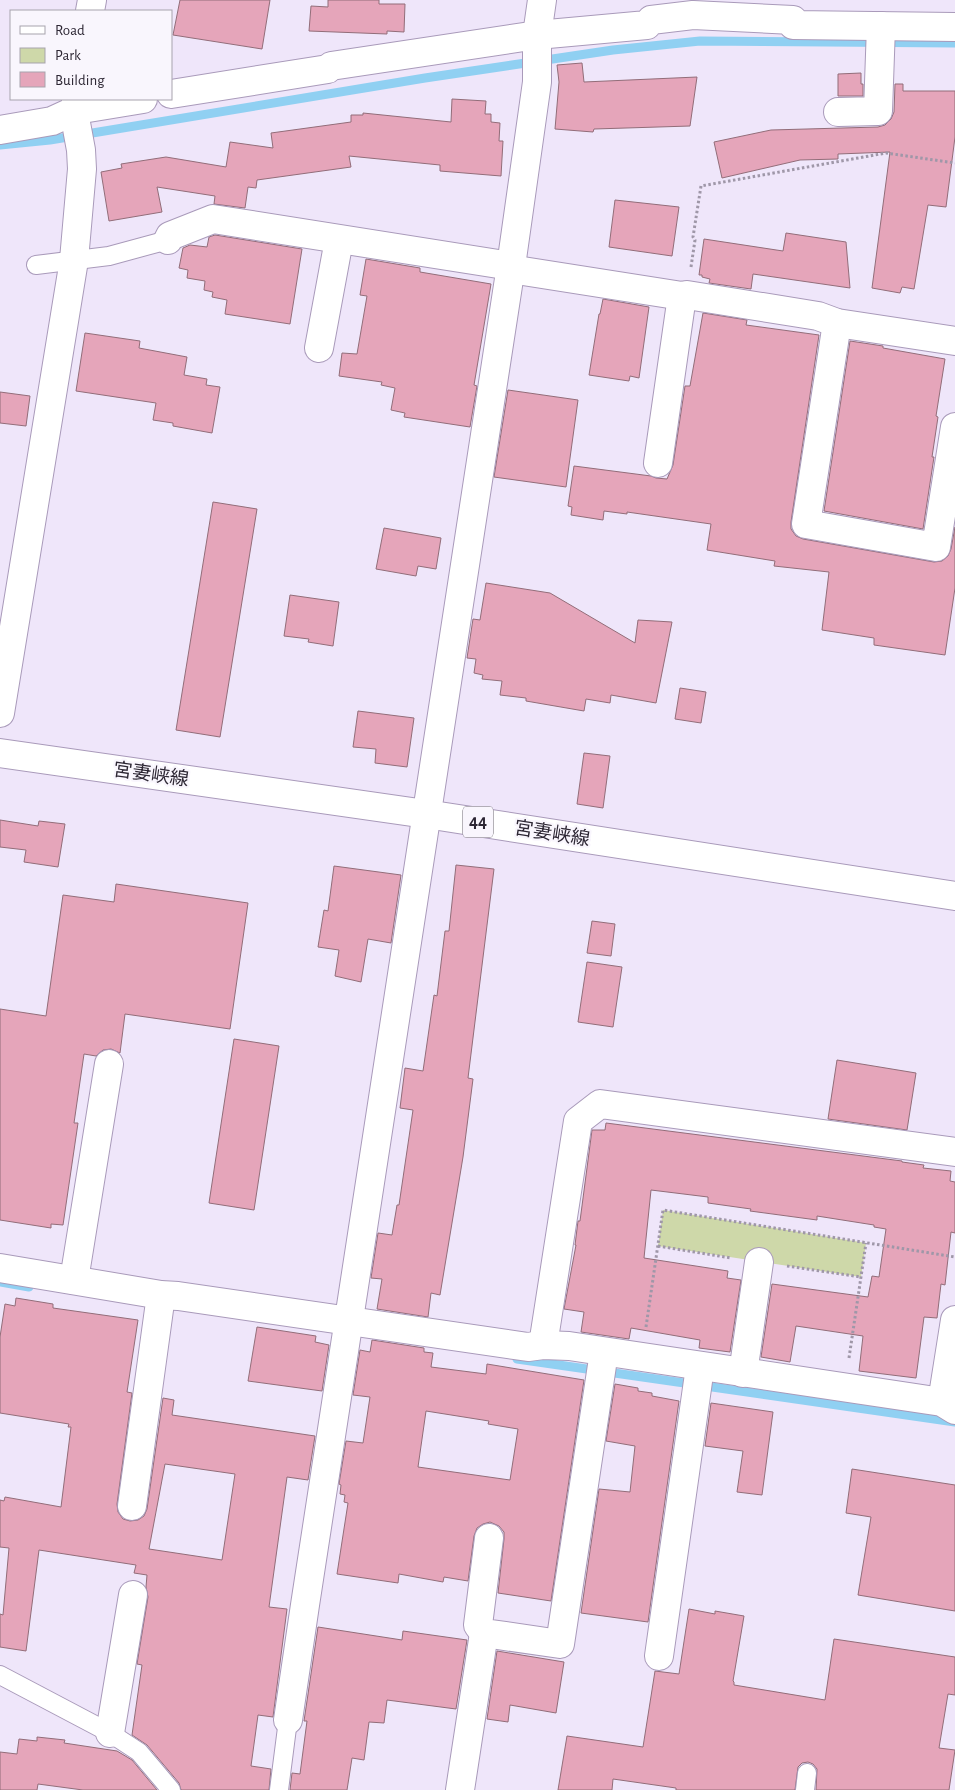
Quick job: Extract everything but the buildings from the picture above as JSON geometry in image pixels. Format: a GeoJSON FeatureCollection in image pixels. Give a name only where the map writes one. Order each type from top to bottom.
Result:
{"type":"FeatureCollection","features":[{"type":"Feature","properties":{"kind":"street"},"geometry":{"type":"LineString","coordinates":[[288,1720],[510,268],[542,0]]}},
{"type":"Feature","properties":{"kind":"street"},"geometry":{"type":"LineString","coordinates":[[172,94],[328,69],[331,66],[537,52],[647,25],[651,20],[735,9],[793,20],[793,25],[881,38],[955,27]]}},
{"type":"Feature","properties":{"kind":"street"},"geometry":{"type":"LineString","coordinates":[[838,112],[878,111],[881,38]]}},
{"type":"Feature","properties":{"kind":"street"},"geometry":{"type":"LineString","coordinates":[[0,130],[52,121],[76,111],[137,100]]}},
{"type":"Feature","properties":{"kind":"street"},"geometry":{"type":"LineString","coordinates":[[0,713],[74,260],[82,169],[76,111]]}},
{"type":"Feature","properties":{"kind":"street"},"geometry":{"type":"LineString","coordinates":[[168,240],[170,236],[213,218],[510,268],[818,316],[837,323],[955,341]]}},
{"type":"Feature","properties":{"kind":"street"},"geometry":{"type":"LineString","coordinates":[[319,348],[339,240]]}},
{"type":"Feature","properties":{"kind":"street"},"geometry":{"type":"LineString","coordinates":[[658,463],[684,295]]}},
{"type":"Feature","properties":{"kind":"street"},"geometry":{"type":"LineString","coordinates":[[837,323],[806,524],[936,546],[955,427]]}},
{"type":"Feature","properties":{"kind":"street","name":"宮妻峡線"},"geometry":{"type":"LineString","coordinates":[[0,753],[426,814],[955,896]]}},
{"type":"Feature","properties":{"kind":"street"},"geometry":{"type":"LineString","coordinates":[[74,1280],[109,1064]]}},
{"type":"Feature","properties":{"kind":"street"},"geometry":{"type":"LineString","coordinates":[[543,1345],[578,1121],[600,1104],[955,1152]]}},
{"type":"Feature","properties":{"kind":"street"},"geometry":{"type":"LineString","coordinates":[[743,1373],[759,1262]]}},
{"type":"Feature","properties":{"kind":"street"},"geometry":{"type":"LineString","coordinates":[[0,1268],[161,1295],[178,1296],[347,1330],[528,1347],[543,1345],[569,1346],[602,1365],[699,1379],[743,1373],[948,1406],[955,1320]]}},
{"type":"Feature","properties":{"kind":"street"},"geometry":{"type":"LineString","coordinates":[[132,1506],[161,1295]]}},
{"type":"Feature","properties":{"kind":"street"},"geometry":{"type":"LineString","coordinates":[[489,1538],[478,1625],[484,1633],[560,1644],[602,1365]]}},
{"type":"Feature","properties":{"kind":"street"},"geometry":{"type":"LineString","coordinates":[[659,1656],[699,1379]]}},
{"type":"Feature","properties":{"kind":"street"},"geometry":{"type":"LineString","coordinates":[[110,1733],[133,1595]]}},
{"type":"Feature","properties":{"kind":"street"},"geometry":{"type":"LineString","coordinates":[[460,1790],[484,1633]]}},
{"type":"Feature","properties":{"kind":"lane"},"geometry":{"type":"LineString","coordinates":[[36,266],[109,256],[168,240]]}},
{"type":"Feature","properties":{"kind":"lane"},"geometry":{"type":"LineString","coordinates":[[0,1675],[110,1733],[139,1752],[171,1790]]}},
{"type":"Feature","properties":{"kind":"lane"},"geometry":{"type":"LineString","coordinates":[[279,1790],[288,1720]]}},
{"type":"Feature","properties":{"kind":"path"},"geometry":{"type":"LineString","coordinates":[[684,295],[695,240],[693,237],[701,186],[886,153],[955,163]]}},
{"type":"Feature","properties":{"kind":"path"},"geometry":{"type":"LineString","coordinates":[[844,1388],[866,1243]]}},
{"type":"Feature","properties":{"kind":"green space"},"geometry":{"type":"Polygon","coordinates":[[[663,1210],[866,1243],[861,1277],[658,1246],[663,1210]]]}},
{"type":"Feature","properties":{"kind":"waterway"},"geometry":{"type":"LineString","coordinates":[[0,145],[50,140],[425,78],[613,50],[700,41],[955,43]]}},
{"type":"Feature","properties":{"kind":"waterway"},"geometry":{"type":"LineString","coordinates":[[0,1282],[29,1287]]}},
{"type":"Feature","properties":{"kind":"waterway"},"geometry":{"type":"LineString","coordinates":[[517,1359],[955,1422]]}}]}
